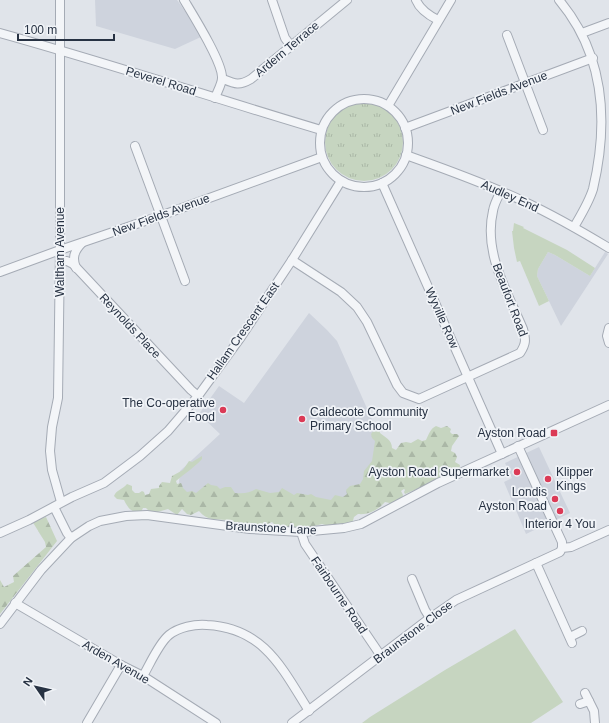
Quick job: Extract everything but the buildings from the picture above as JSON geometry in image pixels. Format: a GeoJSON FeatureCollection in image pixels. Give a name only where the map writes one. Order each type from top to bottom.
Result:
{"type":"FeatureCollection","features":[{"type":"Feature","properties":{"kind":"street","name":"Waltham Avenue"},"geometry":{"type":"LineString","coordinates":[[60,0],[60,261],[58,398],[52,427],[50,451],[52,470],[61,502]]}},
{"type":"Feature","properties":{"kind":"street"},"geometry":{"type":"LineString","coordinates":[[184,0],[197,21],[222,70],[223,80],[215,98]]}},
{"type":"Feature","properties":{"kind":"street"},"geometry":{"type":"LineString","coordinates":[[272,0],[284,38],[291,46]]}},
{"type":"Feature","properties":{"kind":"street","name":"Ardern Terrace"},"geometry":{"type":"LineString","coordinates":[[223,80],[235,84],[243,84],[251,79],[346,0]]}},
{"type":"Feature","properties":{"kind":"street"},"geometry":{"type":"LineString","coordinates":[[416,0],[417,4],[428,15],[438,20]]}},
{"type":"Feature","properties":{"kind":"street"},"geometry":{"type":"LineString","coordinates":[[388,106],[451,0]]}},
{"type":"Feature","properties":{"kind":"street"},"geometry":{"type":"LineString","coordinates":[[559,0],[582,33],[605,85],[606,156],[593,190],[574,227]]}},
{"type":"Feature","properties":{"kind":"street"},"geometry":{"type":"LineString","coordinates":[[582,33],[609,23]]}},
{"type":"Feature","properties":{"kind":"street","name":"Peverel Road"},"geometry":{"type":"LineString","coordinates":[[0,34],[60,50],[321,130]]}},
{"type":"Feature","properties":{"kind":"street"},"geometry":{"type":"LineString","coordinates":[[507,35],[542,130]]}},
{"type":"Feature","properties":{"kind":"street","name":"New Fields Avenue"},"geometry":{"type":"LineString","coordinates":[[405,128],[525,82],[593,58]]}},
{"type":"Feature","properties":{"kind":"street"},"geometry":{"type":"LineString","coordinates":[[368,99],[388,106],[398,115],[405,128],[408,142],[402,165],[391,177],[382,183],[364,187],[341,181],[329,171],[322,157],[319,141],[321,130],[330,114],[346,102],[368,99]]}},
{"type":"Feature","properties":{"kind":"street"},"geometry":{"type":"LineString","coordinates":[[135,146],[185,281]]}},
{"type":"Feature","properties":{"kind":"street","name":"Audley End"},"geometry":{"type":"LineString","coordinates":[[406,154],[524,201],[574,227],[609,248]]}},
{"type":"Feature","properties":{"kind":"street","name":"New Fields Avenue"},"geometry":{"type":"LineString","coordinates":[[0,272],[322,157]]}},
{"type":"Feature","properties":{"kind":"street","name":"Hallam Crescent East"},"geometry":{"type":"LineString","coordinates":[[0,533],[54,507],[61,502],[104,483],[140,456],[168,431],[198,396],[241,338],[341,181]]}},
{"type":"Feature","properties":{"kind":"street","name":"Wyville Row"},"geometry":{"type":"LineString","coordinates":[[382,183],[502,454]]}},
{"type":"Feature","properties":{"kind":"street","name":"Beaufort Road"},"geometry":{"type":"LineString","coordinates":[[292,260],[341,292],[357,307],[367,322],[397,385],[403,393],[419,399],[520,353],[525,346],[526,339],[524,329],[494,261],[491,219],[495,204],[501,191]]}},
{"type":"Feature","properties":{"kind":"street"},"geometry":{"type":"LineString","coordinates":[[76,268],[74,262],[75,253],[77,248],[82,243]]}},
{"type":"Feature","properties":{"kind":"street","name":"Reynolds Place"},"geometry":{"type":"LineString","coordinates":[[60,261],[67,261],[76,268],[198,396]]}},
{"type":"Feature","properties":{"kind":"street"},"geometry":{"type":"LineString","coordinates":[[609,328],[607,336],[609,343]]}},
{"type":"Feature","properties":{"kind":"street","name":"Braunstone Lane"},"geometry":{"type":"LineString","coordinates":[[0,624],[41,570],[71,538],[89,526],[100,521],[126,516],[147,515],[250,529],[301,532],[326,531],[344,528],[361,524],[438,483],[609,405]]}},
{"type":"Feature","properties":{"kind":"street"},"geometry":{"type":"LineString","coordinates":[[518,446],[562,542],[562,548]]}},
{"type":"Feature","properties":{"kind":"street"},"geometry":{"type":"LineString","coordinates":[[54,507],[71,538]]}},
{"type":"Feature","properties":{"kind":"street","name":"Braunstone Close"},"geometry":{"type":"LineString","coordinates":[[292,723],[456,600],[560,552],[562,548],[571,547],[609,530]]}},
{"type":"Feature","properties":{"kind":"street","name":"Fairbourne Road"},"geometry":{"type":"LineString","coordinates":[[301,532],[305,544],[381,656]]}},
{"type":"Feature","properties":{"kind":"street"},"geometry":{"type":"LineString","coordinates":[[536,563],[571,640],[582,631]]}},
{"type":"Feature","properties":{"kind":"street"},"geometry":{"type":"LineString","coordinates":[[412,579],[430,618]]}},
{"type":"Feature","properties":{"kind":"street","name":"Arden Avenue"},"geometry":{"type":"LineString","coordinates":[[15,603],[121,665],[143,676],[216,723]]}},
{"type":"Feature","properties":{"kind":"street"},"geometry":{"type":"LineString","coordinates":[[143,676],[169,635],[182,628],[201,624],[218,625],[237,630],[255,640],[269,652],[287,676],[309,711]]}},
{"type":"Feature","properties":{"kind":"street"},"geometry":{"type":"LineString","coordinates":[[87,723],[121,665]]}},
{"type":"Feature","properties":{"kind":"street"},"geometry":{"type":"LineString","coordinates":[[580,704],[587,697],[595,715],[595,723]]}},
{"type":"Feature","properties":{"kind":"shaded area"},"geometry":{"type":"Polygon","coordinates":[[[95,0],[177,0],[203,36],[175,49],[96,26],[95,0]]]}},
{"type":"Feature","properties":{"kind":"shaded area"},"geometry":{"type":"Polygon","coordinates":[[[548,252],[590,276],[605,252],[608,254],[561,326],[537,276],[538,269],[548,252]]]}},
{"type":"Feature","properties":{"kind":"shaded area","name":"Caldecote Community Primary School"},"geometry":{"type":"Polygon","coordinates":[[[309,313],[337,341],[394,469],[335,503],[178,493],[180,471],[220,434],[199,414],[219,386],[244,403],[309,313]]]}},
{"type":"Feature","properties":{"kind":"shaded area"},"geometry":{"type":"Polygon","coordinates":[[[539,447],[570,513],[526,534],[504,482],[512,478],[505,463],[539,447]]]}},
{"type":"Feature","properties":{"kind":"green space"},"geometry":{"type":"Polygon","coordinates":[[[364,103],[379,106],[391,115],[400,127],[403,142],[400,157],[391,169],[379,178],[364,181],[349,178],[337,169],[328,157],[325,142],[328,127],[337,115],[349,106],[364,103]]]}},
{"type":"Feature","properties":{"kind":"green space"},"geometry":{"type":"Polygon","coordinates":[[[514,223],[567,250],[595,268],[590,276],[548,252],[538,269],[537,276],[549,301],[539,306],[520,261],[517,262],[512,231],[514,223]]]}},
{"type":"Feature","properties":{"kind":"green space"},"geometry":{"type":"Polygon","coordinates":[[[436,426],[441,428],[447,426],[451,429],[450,432],[452,434],[457,434],[459,436],[452,446],[451,451],[455,453],[457,457],[455,462],[460,465],[459,472],[453,471],[434,480],[419,490],[417,489],[405,494],[404,489],[401,491],[403,495],[402,499],[394,504],[385,502],[373,511],[366,514],[358,514],[354,517],[352,524],[329,526],[322,524],[303,529],[280,527],[276,526],[272,522],[259,526],[245,526],[235,524],[227,520],[208,518],[199,511],[191,515],[187,514],[182,509],[177,515],[168,509],[154,513],[150,512],[146,508],[143,508],[141,512],[135,512],[128,508],[124,500],[117,499],[114,496],[116,492],[127,484],[132,486],[132,490],[135,493],[142,491],[145,495],[149,494],[151,489],[159,488],[162,482],[170,483],[172,476],[183,470],[189,461],[192,462],[202,456],[202,459],[193,468],[176,481],[177,484],[181,483],[187,492],[192,491],[196,493],[208,483],[217,486],[220,489],[231,487],[235,493],[246,493],[256,489],[270,493],[279,492],[282,488],[294,495],[297,493],[308,495],[311,494],[316,497],[331,500],[335,495],[343,497],[347,494],[346,490],[350,486],[360,484],[363,479],[364,471],[372,461],[375,441],[371,434],[374,430],[379,429],[380,433],[390,441],[392,448],[396,450],[401,443],[411,443],[418,439],[422,441],[426,440],[431,430],[436,426]]]}},
{"type":"Feature","properties":{"kind":"green space"},"geometry":{"type":"Polygon","coordinates":[[[46,517],[57,541],[0,614],[0,580],[4,587],[14,582],[13,576],[46,547],[45,542],[32,521],[46,517]]]}},
{"type":"Feature","properties":{"kind":"green space"},"geometry":{"type":"Polygon","coordinates":[[[515,629],[563,702],[531,723],[362,723],[445,670],[515,629]]]}},
{"type":"Feature","properties":{"kind":"place","name":"The Co-operative Food"},"geometry":{"type":"Point","coordinates":[223,410]}},
{"type":"Feature","properties":{"kind":"place","name":"Caldecote Community Primary School"},"geometry":{"type":"Point","coordinates":[302,419]}},
{"type":"Feature","properties":{"kind":"place","name":"Ayston Road"},"geometry":{"type":"Point","coordinates":[554,433]}},
{"type":"Feature","properties":{"kind":"place","name":"Ayston Road Supermarket"},"geometry":{"type":"Point","coordinates":[517,472]}},
{"type":"Feature","properties":{"kind":"place","name":"Klipper Kings"},"geometry":{"type":"Point","coordinates":[548,479]}},
{"type":"Feature","properties":{"kind":"place","name":"Londis Ayston Road"},"geometry":{"type":"Point","coordinates":[555,499]}},
{"type":"Feature","properties":{"kind":"place","name":"Interior 4 You"},"geometry":{"type":"Point","coordinates":[560,511]}}]}
